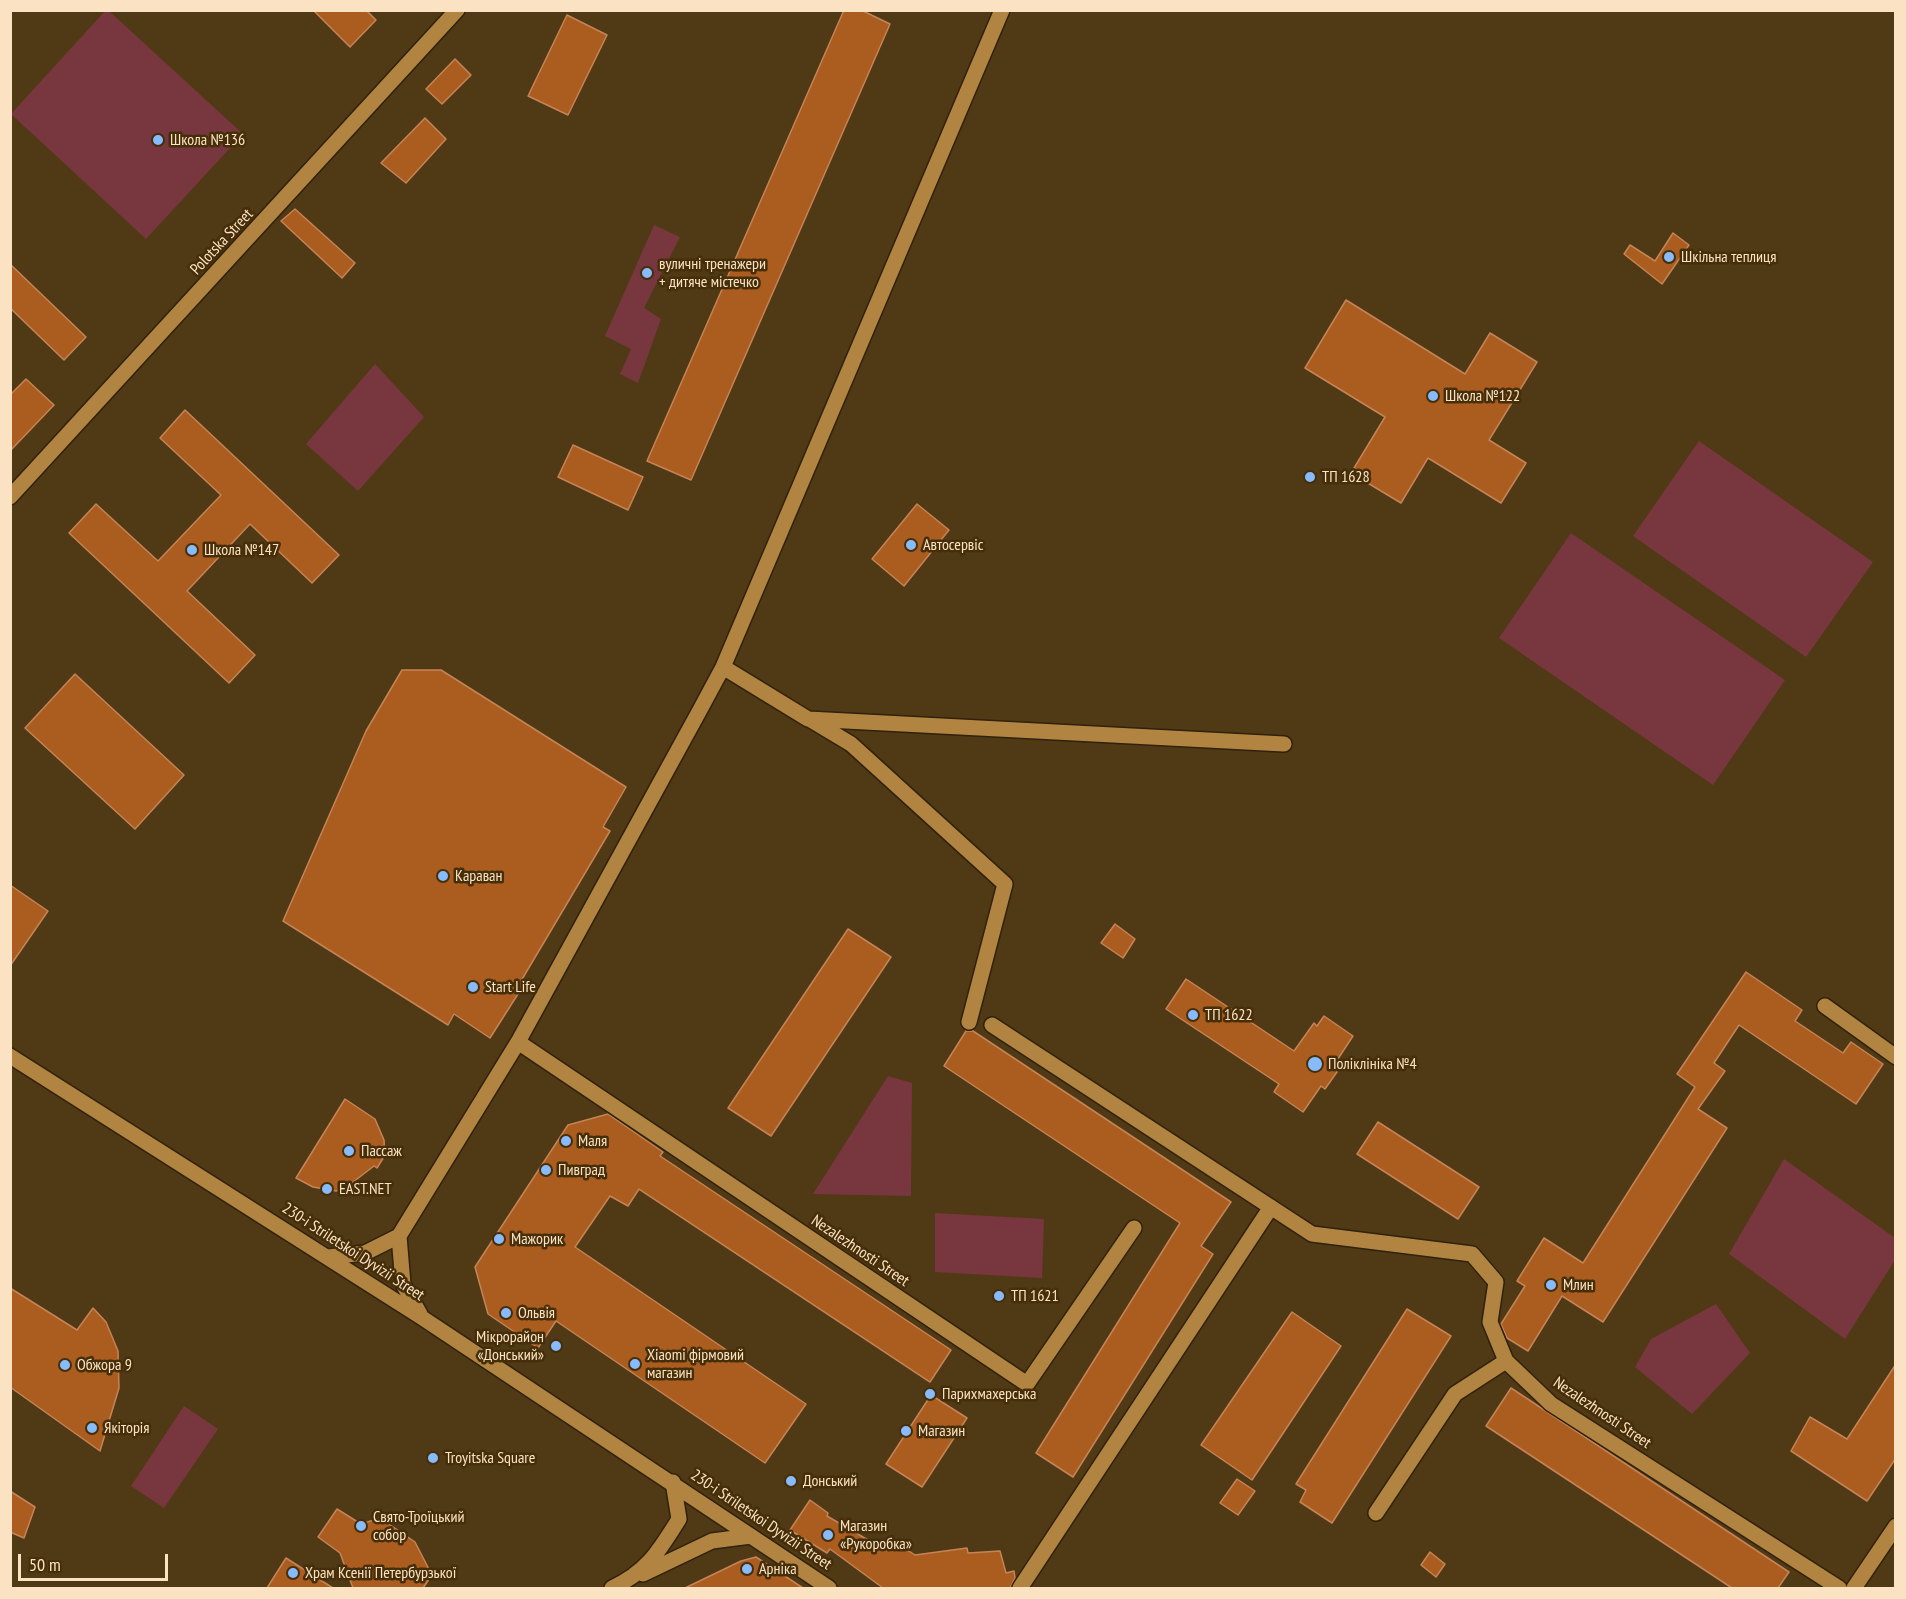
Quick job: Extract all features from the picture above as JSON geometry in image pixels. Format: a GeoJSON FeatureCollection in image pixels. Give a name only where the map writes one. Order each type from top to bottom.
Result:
{"type":"FeatureCollection","features":[{"type":"Feature","properties":{"kind":"street","name":"Polotska Street"},"geometry":{"type":"LineString","coordinates":[[10,497],[457,10]]}},
{"type":"Feature","properties":{"kind":"street"},"geometry":{"type":"LineString","coordinates":[[328,1257],[365,1253],[399,1236],[518,1042],[723,666],[1002,10]]}},
{"type":"Feature","properties":{"kind":"street"},"geometry":{"type":"LineString","coordinates":[[723,666],[851,744],[1005,884],[969,1022]]}},
{"type":"Feature","properties":{"kind":"street"},"geometry":{"type":"LineString","coordinates":[[808,718],[1284,744]]}},
{"type":"Feature","properties":{"kind":"street"},"geometry":{"type":"LineString","coordinates":[[1825,1006],[1896,1057]]}},
{"type":"Feature","properties":{"kind":"street","name":"Nezalezhnosti Street"},"geometry":{"type":"LineString","coordinates":[[992,1025],[1312,1233],[1472,1254],[1496,1282],[1491,1322],[1506,1361],[1551,1404],[1839,1588]]}},
{"type":"Feature","properties":{"kind":"street","name":"Nezalezhnosti Street"},"geometry":{"type":"LineString","coordinates":[[518,1042],[1027,1384],[1134,1228]]}},
{"type":"Feature","properties":{"kind":"street","name":"230-i Striletskoi Dyvizii Street"},"geometry":{"type":"LineString","coordinates":[[10,1056],[421,1317],[673,1482],[829,1588]]}},
{"type":"Feature","properties":{"kind":"street"},"geometry":{"type":"LineString","coordinates":[[1020,1588],[1271,1207]]}},
{"type":"Feature","properties":{"kind":"street"},"geometry":{"type":"LineString","coordinates":[[399,1236],[404,1284],[421,1317]]}},
{"type":"Feature","properties":{"kind":"street"},"geometry":{"type":"LineString","coordinates":[[1376,1513],[1455,1395],[1506,1361]]}},
{"type":"Feature","properties":{"kind":"street","name":"230-i Striletskoi Dyvizii Street"},"geometry":{"type":"LineString","coordinates":[[612,1588],[634,1578],[661,1548],[680,1519],[673,1482]]}},
{"type":"Feature","properties":{"kind":"street"},"geometry":{"type":"LineString","coordinates":[[1854,1588],[1896,1526]]}},
{"type":"Feature","properties":{"kind":"street"},"geometry":{"type":"LineString","coordinates":[[634,1578],[712,1540],[751,1536]]}},
{"type":"Feature","properties":{"kind":"shaded area"},"geometry":{"type":"Polygon","coordinates":[[[105,11],[109,11],[243,134],[146,239],[11,114],[105,11]]]}},
{"type":"Feature","properties":{"kind":"shaded area","name":"вуличні тренажери + дитяче містечко"},"geometry":{"type":"Polygon","coordinates":[[[654,225],[680,237],[644,308],[661,319],[638,383],[620,374],[631,349],[605,336],[654,225]]]}},
{"type":"Feature","properties":{"kind":"shaded area"},"geometry":{"type":"Polygon","coordinates":[[[375,364],[424,417],[358,491],[306,444],[375,364]]]}},
{"type":"Feature","properties":{"kind":"shaded area"},"geometry":{"type":"Polygon","coordinates":[[[1699,441],[1873,562],[1806,657],[1633,536],[1699,441]]]}},
{"type":"Feature","properties":{"kind":"shaded area"},"geometry":{"type":"Polygon","coordinates":[[[1571,533],[1785,680],[1713,785],[1499,638],[1571,533]]]}},
{"type":"Feature","properties":{"kind":"shaded area"},"geometry":{"type":"Polygon","coordinates":[[[888,1076],[912,1083],[911,1196],[813,1194],[888,1076]]]}},
{"type":"Feature","properties":{"kind":"shaded area"},"geometry":{"type":"Polygon","coordinates":[[[1784,1159],[1895,1238],[1895,1260],[1845,1339],[1729,1254],[1784,1159]]]}},
{"type":"Feature","properties":{"kind":"shaded area"},"geometry":{"type":"Polygon","coordinates":[[[935,1213],[1044,1219],[1042,1278],[935,1272],[935,1213]]]}},
{"type":"Feature","properties":{"kind":"shaded area"},"geometry":{"type":"Polygon","coordinates":[[[1716,1304],[1750,1353],[1692,1414],[1635,1367],[1651,1339],[1716,1304]]]}},
{"type":"Feature","properties":{"kind":"shaded area"},"geometry":{"type":"Polygon","coordinates":[[[184,1406],[218,1429],[164,1508],[131,1486],[184,1406]]]}},
{"type":"Feature","properties":{"kind":"building"},"geometry":{"type":"Polygon","coordinates":[[[313,10],[366,10],[376,20],[350,47],[313,10]]]}},
{"type":"Feature","properties":{"kind":"building"},"geometry":{"type":"Polygon","coordinates":[[[844,10],[861,10],[890,24],[691,480],[647,461],[844,10]]]}},
{"type":"Feature","properties":{"kind":"building"},"geometry":{"type":"Polygon","coordinates":[[[567,15],[607,35],[568,115],[528,96],[567,15]]]}},
{"type":"Feature","properties":{"kind":"building"},"geometry":{"type":"Polygon","coordinates":[[[455,59],[471,75],[442,104],[426,89],[455,59]]]}},
{"type":"Feature","properties":{"kind":"building"},"geometry":{"type":"Polygon","coordinates":[[[425,118],[446,139],[406,183],[381,163],[425,118]]]}},
{"type":"Feature","properties":{"kind":"building"},"geometry":{"type":"Polygon","coordinates":[[[295,209],[355,263],[342,278],[281,221],[295,209]]]}},
{"type":"Feature","properties":{"kind":"building","name":"Шкільна теплиця"},"geometry":{"type":"Polygon","coordinates":[[[1673,233],[1689,245],[1662,284],[1624,254],[1630,245],[1655,261],[1673,233]]]}},
{"type":"Feature","properties":{"kind":"building"},"geometry":{"type":"Polygon","coordinates":[[[10,264],[86,337],[64,360],[10,308],[10,264]]]}},
{"type":"Feature","properties":{"kind":"building","name":"Школа №122"},"geometry":{"type":"Polygon","coordinates":[[[1346,300],[1465,374],[1490,333],[1537,362],[1489,440],[1526,463],[1501,503],[1428,458],[1401,503],[1351,473],[1385,417],[1305,368],[1346,300]]]}},
{"type":"Feature","properties":{"kind":"building"},"geometry":{"type":"Polygon","coordinates":[[[26,379],[54,405],[10,451],[10,395],[26,379]]]}},
{"type":"Feature","properties":{"kind":"building"},"geometry":{"type":"Polygon","coordinates":[[[185,410],[339,555],[312,583],[250,524],[187,591],[255,655],[229,683],[69,533],[96,504],[158,561],[221,495],[160,438],[185,410]]]}},
{"type":"Feature","properties":{"kind":"building"},"geometry":{"type":"Polygon","coordinates":[[[573,445],[643,477],[628,510],[558,477],[573,445]]]}},
{"type":"Feature","properties":{"kind":"building","name":"Автосервіс"},"geometry":{"type":"Polygon","coordinates":[[[917,504],[949,530],[904,586],[872,559],[917,504]]]}},
{"type":"Feature","properties":{"kind":"building","name":"Караван"},"geometry":{"type":"Polygon","coordinates":[[[402,670],[441,670],[626,787],[603,827],[610,831],[521,981],[525,983],[490,1038],[454,1014],[448,1025],[283,921],[366,731],[402,670]]]}},
{"type":"Feature","properties":{"kind":"building"},"geometry":{"type":"Polygon","coordinates":[[[75,674],[184,775],[135,829],[25,728],[75,674]]]}},
{"type":"Feature","properties":{"kind":"building"},"geometry":{"type":"Polygon","coordinates":[[[10,885],[48,911],[10,966],[10,885]]]}},
{"type":"Feature","properties":{"kind":"building"},"geometry":{"type":"Polygon","coordinates":[[[1115,924],[1135,939],[1123,958],[1101,943],[1115,924]]]}},
{"type":"Feature","properties":{"kind":"building"},"geometry":{"type":"Polygon","coordinates":[[[848,929],[891,957],[771,1136],[728,1108],[848,929]]]}},
{"type":"Feature","properties":{"kind":"building"},"geometry":{"type":"Polygon","coordinates":[[[1746,972],[1802,1010],[1795,1021],[1843,1053],[1851,1042],[1883,1064],[1856,1104],[1739,1025],[1714,1063],[1725,1071],[1698,1109],[1727,1128],[1603,1322],[1562,1296],[1528,1351],[1507,1338],[1501,1324],[1525,1286],[1517,1281],[1544,1238],[1583,1263],[1695,1087],[1677,1074],[1746,972]]]}},
{"type":"Feature","properties":{"kind":"building"},"geometry":{"type":"Polygon","coordinates":[[[1186,979],[1294,1051],[1314,1023],[1317,1026],[1324,1016],[1353,1036],[1332,1068],[1337,1072],[1325,1089],[1321,1086],[1303,1112],[1274,1092],[1279,1084],[1166,1009],[1186,979]]]}},
{"type":"Feature","properties":{"kind":"building"},"geometry":{"type":"Polygon","coordinates":[[[966,1031],[973,1031],[1231,1202],[1201,1246],[1213,1254],[1073,1477],[1036,1453],[1180,1223],[944,1066],[966,1031]]]}},
{"type":"Feature","properties":{"kind":"building","name":"Пассаж"},"geometry":{"type":"Polygon","coordinates":[[[345,1099],[375,1119],[384,1140],[385,1155],[377,1168],[374,1166],[344,1189],[336,1191],[313,1187],[296,1178],[345,1099]]]}},
{"type":"Feature","properties":{"kind":"building"},"geometry":{"type":"Polygon","coordinates":[[[608,1114],[663,1152],[660,1156],[951,1350],[930,1382],[639,1189],[628,1206],[610,1196],[575,1247],[806,1404],[765,1463],[556,1321],[538,1348],[488,1314],[475,1267],[568,1125],[608,1114]]]}},
{"type":"Feature","properties":{"kind":"building"},"geometry":{"type":"Polygon","coordinates":[[[1378,1122],[1479,1187],[1458,1219],[1357,1154],[1378,1122]]]}},
{"type":"Feature","properties":{"kind":"building","name":"Обжора 9"},"geometry":{"type":"Polygon","coordinates":[[[10,1288],[77,1330],[93,1308],[106,1322],[118,1351],[119,1388],[100,1451],[10,1387],[10,1288]]]}},
{"type":"Feature","properties":{"kind":"building"},"geometry":{"type":"Polygon","coordinates":[[[1407,1309],[1451,1336],[1332,1523],[1300,1502],[1306,1490],[1296,1484],[1407,1309]]]}},
{"type":"Feature","properties":{"kind":"building"},"geometry":{"type":"Polygon","coordinates":[[[1292,1312],[1341,1346],[1252,1480],[1201,1445],[1292,1312]]]}},
{"type":"Feature","properties":{"kind":"building"},"geometry":{"type":"Polygon","coordinates":[[[1896,1364],[1896,1458],[1867,1501],[1791,1451],[1810,1417],[1847,1439],[1896,1364]]]}},
{"type":"Feature","properties":{"kind":"building"},"geometry":{"type":"Polygon","coordinates":[[[1511,1388],[1789,1572],[1778,1588],[1732,1588],[1486,1426],[1511,1388]]]}},
{"type":"Feature","properties":{"kind":"building"},"geometry":{"type":"Polygon","coordinates":[[[931,1395],[967,1418],[922,1487],[886,1464],[931,1395]]]}},
{"type":"Feature","properties":{"kind":"building"},"geometry":{"type":"Polygon","coordinates":[[[1237,1479],[1255,1491],[1238,1515],[1220,1503],[1237,1479]]]}},
{"type":"Feature","properties":{"kind":"building"},"geometry":{"type":"Polygon","coordinates":[[[10,1491],[35,1507],[24,1538],[10,1532],[10,1491]]]}},
{"type":"Feature","properties":{"kind":"building"},"geometry":{"type":"Polygon","coordinates":[[[810,1500],[828,1513],[827,1516],[880,1547],[888,1537],[915,1555],[967,1548],[968,1553],[1000,1551],[1006,1573],[1014,1571],[1015,1578],[1010,1588],[883,1588],[830,1549],[827,1553],[790,1530],[810,1500]]]}},
{"type":"Feature","properties":{"kind":"building","name":"Свято-Троїцький собор"},"geometry":{"type":"Polygon","coordinates":[[[337,1509],[361,1524],[380,1518],[415,1542],[432,1575],[423,1588],[353,1588],[340,1553],[318,1537],[337,1509]]]}},
{"type":"Feature","properties":{"kind":"building"},"geometry":{"type":"Polygon","coordinates":[[[1430,1552],[1445,1564],[1436,1577],[1421,1565],[1430,1552]]]}},
{"type":"Feature","properties":{"kind":"building"},"geometry":{"type":"Polygon","coordinates":[[[756,1557],[803,1588],[685,1588],[741,1561],[756,1557]]]}},
{"type":"Feature","properties":{"kind":"building","name":"Храм Ксенії Петербурзької"},"geometry":{"type":"Polygon","coordinates":[[[286,1558],[333,1588],[267,1588],[286,1558]]]}},
{"type":"Feature","properties":{"kind":"place","name":"Школа №136"},"geometry":{"type":"Point","coordinates":[158,140]}},
{"type":"Feature","properties":{"kind":"place","name":"Шкільна теплиця"},"geometry":{"type":"Point","coordinates":[1669,257]}},
{"type":"Feature","properties":{"kind":"place","name":"вуличні тренажери + дитяче містечко"},"geometry":{"type":"Point","coordinates":[647,273]}},
{"type":"Feature","properties":{"kind":"place","name":"Школа №122"},"geometry":{"type":"Point","coordinates":[1433,396]}},
{"type":"Feature","properties":{"kind":"place","name":"ТП 1628"},"geometry":{"type":"Point","coordinates":[1310,477]}},
{"type":"Feature","properties":{"kind":"place","name":"Автосервіс"},"geometry":{"type":"Point","coordinates":[911,545]}},
{"type":"Feature","properties":{"kind":"place","name":"Школа №147"},"geometry":{"type":"Point","coordinates":[192,550]}},
{"type":"Feature","properties":{"kind":"place","name":"Караван"},"geometry":{"type":"Point","coordinates":[443,876]}},
{"type":"Feature","properties":{"kind":"place","name":"Start Life"},"geometry":{"type":"Point","coordinates":[473,987]}},
{"type":"Feature","properties":{"kind":"place","name":"ТП 1622"},"geometry":{"type":"Point","coordinates":[1193,1015]}},
{"type":"Feature","properties":{"kind":"place","name":"Поліклініка №4"},"geometry":{"type":"Point","coordinates":[1315,1064]}},
{"type":"Feature","properties":{"kind":"place","name":"Маля"},"geometry":{"type":"Point","coordinates":[566,1141]}},
{"type":"Feature","properties":{"kind":"place","name":"Пассаж"},"geometry":{"type":"Point","coordinates":[349,1151]}},
{"type":"Feature","properties":{"kind":"place","name":"Пивград"},"geometry":{"type":"Point","coordinates":[546,1170]}},
{"type":"Feature","properties":{"kind":"place","name":"EAST.NET"},"geometry":{"type":"Point","coordinates":[327,1189]}},
{"type":"Feature","properties":{"kind":"place","name":"Мажорик"},"geometry":{"type":"Point","coordinates":[499,1239]}},
{"type":"Feature","properties":{"kind":"place","name":"Млин"},"geometry":{"type":"Point","coordinates":[1551,1285]}},
{"type":"Feature","properties":{"kind":"place","name":"ТП 1621"},"geometry":{"type":"Point","coordinates":[999,1296]}},
{"type":"Feature","properties":{"kind":"place","name":"Ольвія"},"geometry":{"type":"Point","coordinates":[506,1313]}},
{"type":"Feature","properties":{"kind":"place","name":"Мікрорайон «Донський»"},"geometry":{"type":"Point","coordinates":[556,1346]}},
{"type":"Feature","properties":{"kind":"place","name":"Xiaomi фірмовий магазин"},"geometry":{"type":"Point","coordinates":[635,1364]}},
{"type":"Feature","properties":{"kind":"place","name":"Обжора 9"},"geometry":{"type":"Point","coordinates":[65,1365]}},
{"type":"Feature","properties":{"kind":"place","name":"Парихмахерська"},"geometry":{"type":"Point","coordinates":[930,1394]}},
{"type":"Feature","properties":{"kind":"place","name":"Якіторія"},"geometry":{"type":"Point","coordinates":[92,1428]}},
{"type":"Feature","properties":{"kind":"place","name":"Магазин"},"geometry":{"type":"Point","coordinates":[906,1431]}},
{"type":"Feature","properties":{"kind":"place","name":"Troyitska Square"},"geometry":{"type":"Point","coordinates":[433,1458]}},
{"type":"Feature","properties":{"kind":"place","name":"Донський"},"geometry":{"type":"Point","coordinates":[791,1481]}},
{"type":"Feature","properties":{"kind":"place","name":"Свято-Троїцький собор"},"geometry":{"type":"Point","coordinates":[361,1526]}},
{"type":"Feature","properties":{"kind":"place","name":"Магазин «Рукоробка»"},"geometry":{"type":"Point","coordinates":[828,1535]}},
{"type":"Feature","properties":{"kind":"place","name":"Арніка"},"geometry":{"type":"Point","coordinates":[747,1569]}},
{"type":"Feature","properties":{"kind":"place","name":"Храм Ксенії Петербурзької"},"geometry":{"type":"Point","coordinates":[293,1573]}}]}
